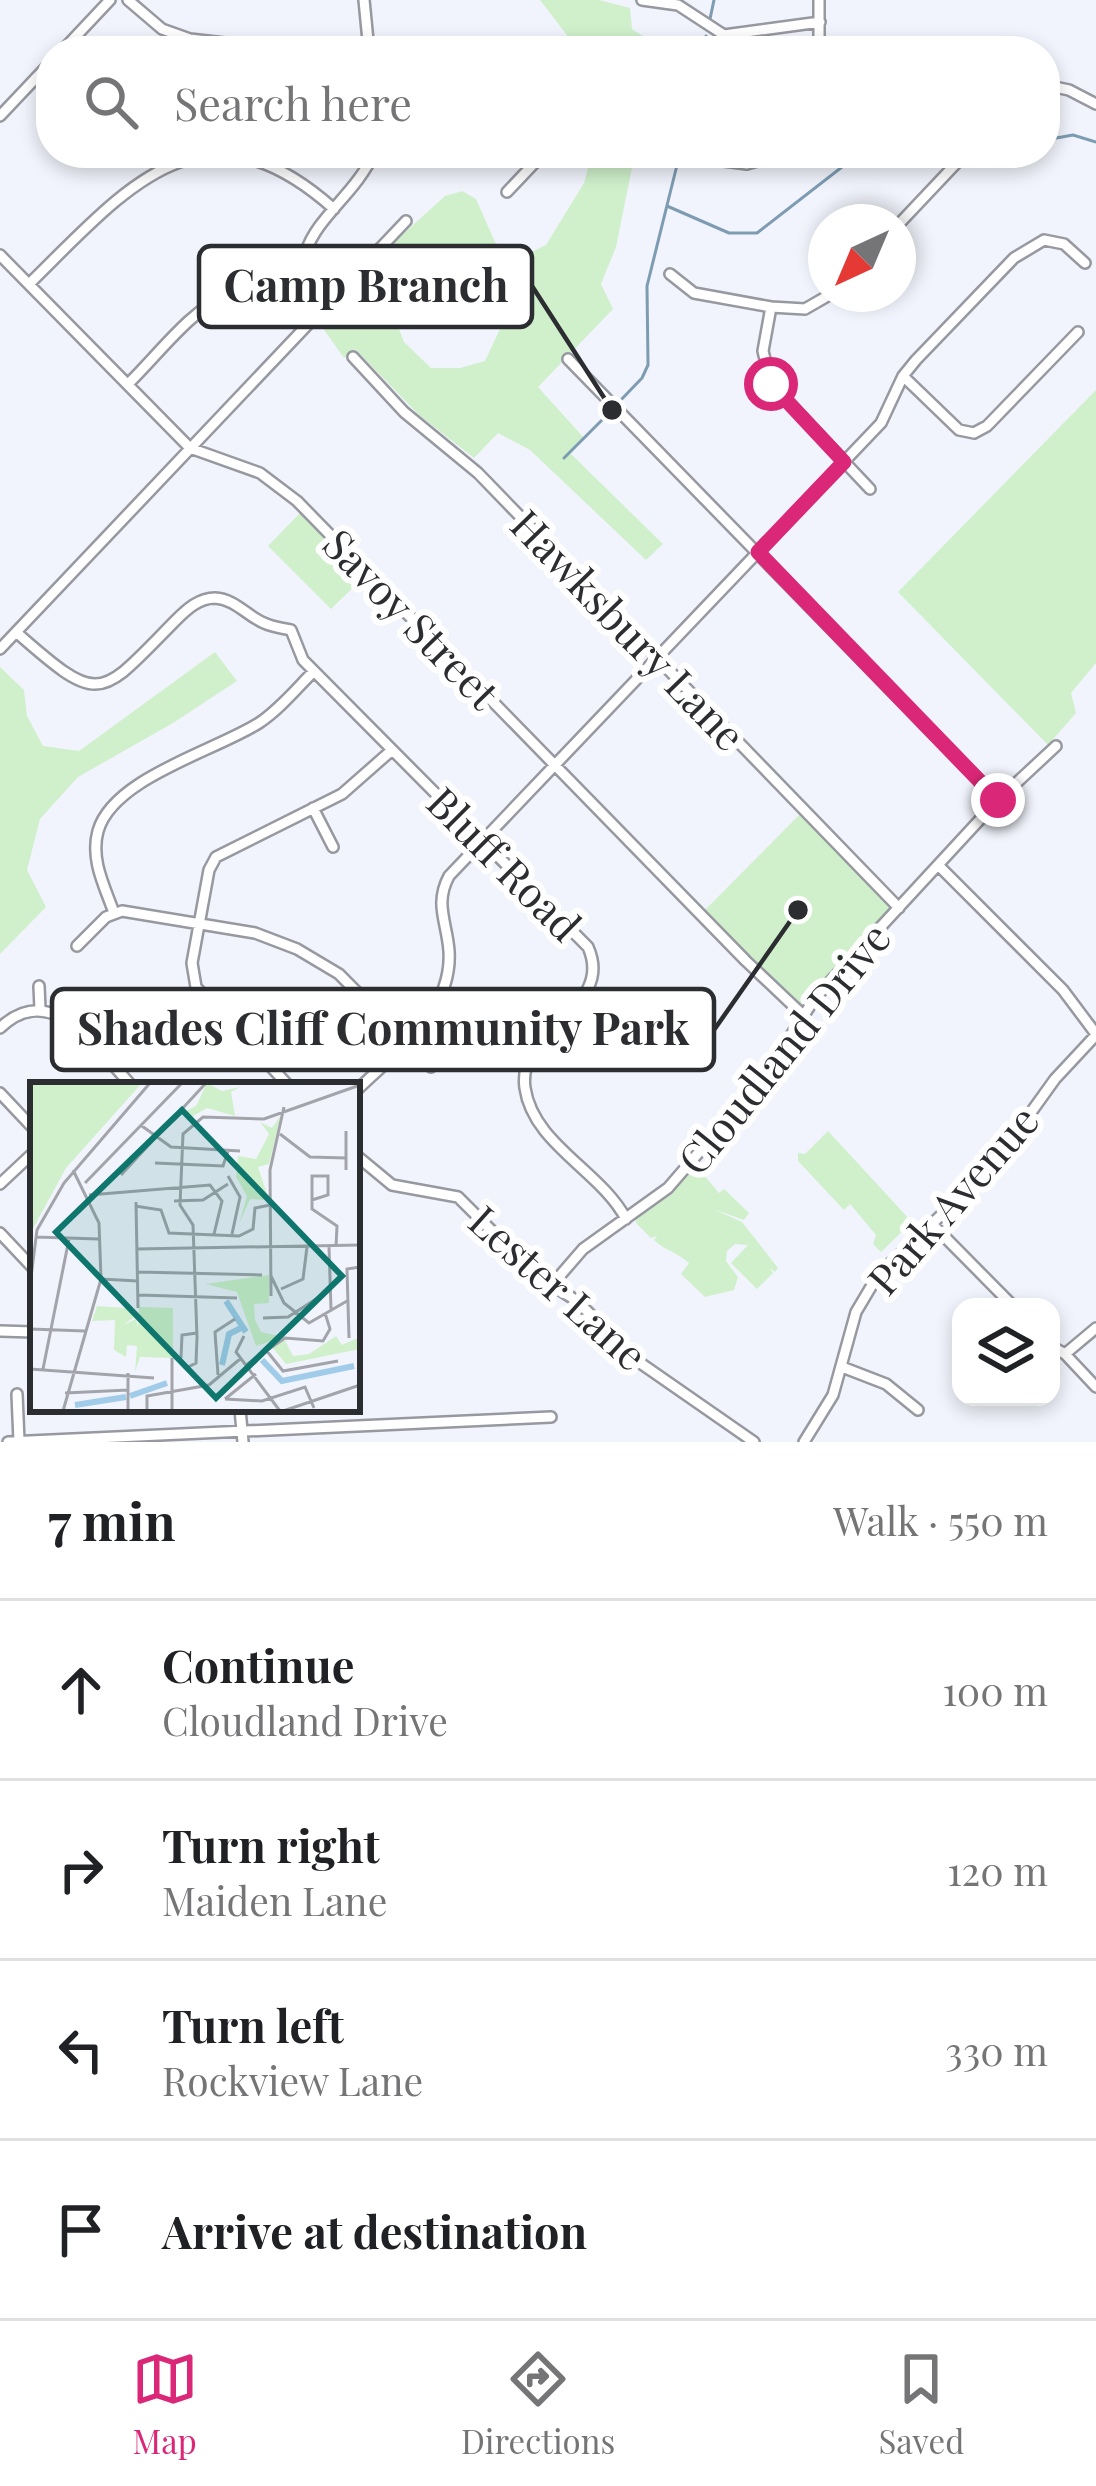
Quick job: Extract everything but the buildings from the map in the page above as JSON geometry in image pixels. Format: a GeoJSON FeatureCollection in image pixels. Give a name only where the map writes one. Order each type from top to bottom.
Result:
{"type":"FeatureCollection","features":[{"type":"Feature","properties":{"kind":"street"},"geometry":{"type":"LineString","coordinates":[[76,36],[110,0]]}},
{"type":"Feature","properties":{"kind":"street"},"geometry":{"type":"LineString","coordinates":[[128,0],[162,29],[182,36]]}},
{"type":"Feature","properties":{"kind":"street"},"geometry":{"type":"LineString","coordinates":[[364,0],[368,36]]}},
{"type":"Feature","properties":{"kind":"street"},"geometry":{"type":"LineString","coordinates":[[642,0],[678,5],[724,35],[820,22]]}},
{"type":"Feature","properties":{"kind":"street"},"geometry":{"type":"LineString","coordinates":[[819,0],[820,36]]}},
{"type":"Feature","properties":{"kind":"street"},"geometry":{"type":"LineString","coordinates":[[0,116],[36,78]]}},
{"type":"Feature","properties":{"kind":"street"},"geometry":{"type":"LineString","coordinates":[[1060,87],[1096,104]]}},
{"type":"Feature","properties":{"kind":"street"},"geometry":{"type":"LineString","coordinates":[[29,284],[132,185],[163,168]]}},
{"type":"Feature","properties":{"kind":"street"},"geometry":{"type":"LineString","coordinates":[[277,168],[334,209]]}},
{"type":"Feature","properties":{"kind":"street"},"geometry":{"type":"LineString","coordinates":[[319,312],[302,279],[310,239],[366,168]]}},
{"type":"Feature","properties":{"kind":"street"},"geometry":{"type":"LineString","coordinates":[[507,192],[528,168]]}},
{"type":"Feature","properties":{"kind":"street"},"geometry":{"type":"LineString","coordinates":[[916,206],[952,168]]}},
{"type":"Feature","properties":{"kind":"street"},"geometry":{"type":"LineString","coordinates":[[0,649],[406,220]]}},
{"type":"Feature","properties":{"kind":"street"},"geometry":{"type":"LineString","coordinates":[[360,1087],[434,1012],[447,977],[449,948],[440,905],[444,885],[880,423],[903,376],[1027,247],[1044,240],[1057,242],[1085,263]]}},
{"type":"Feature","properties":{"kind":"street","name":"Savoy Street"},"geometry":{"type":"LineString","coordinates":[[0,255],[190,448],[249,468],[284,489],[802,1014]]}},
{"type":"Feature","properties":{"kind":"street"},"geometry":{"type":"LineString","coordinates":[[670,274],[694,293],[770,308],[808,307]]}},
{"type":"Feature","properties":{"kind":"street"},"geometry":{"type":"LineString","coordinates":[[128,385],[224,295],[302,279]]}},
{"type":"Feature","properties":{"kind":"street"},"geometry":{"type":"LineString","coordinates":[[770,308],[764,350],[771,384],[871,489]]}},
{"type":"Feature","properties":{"kind":"street"},"geometry":{"type":"LineString","coordinates":[[903,376],[959,430],[974,433],[987,427],[1078,332]]}},
{"type":"Feature","properties":{"kind":"street","name":"Hawksbury Lane"},"geometry":{"type":"LineString","coordinates":[[353,357],[404,412],[478,473],[899,908]]}},
{"type":"Feature","properties":{"kind":"street"},"geometry":{"type":"LineString","coordinates":[[568,359],[998,800]]}},
{"type":"Feature","properties":{"kind":"street","name":"Bluff Road"},"geometry":{"type":"LineString","coordinates":[[16,632],[67,677],[98,685],[122,674],[186,609],[200,601],[217,598],[262,623],[291,630],[303,660],[588,947],[595,973],[588,993],[533,1048],[524,1085],[541,1126],[607,1190],[626,1219]]}},
{"type":"Feature","properties":{"kind":"street"},"geometry":{"type":"LineString","coordinates":[[114,913],[98,871],[97,841],[102,820],[114,802],[132,788],[255,726],[314,671]]}},
{"type":"Feature","properties":{"kind":"street","name":"Cloudland Drive"},"geometry":{"type":"LineString","coordinates":[[551,1286],[583,1249],[668,1188],[764,1077],[802,1014],[998,800],[1056,746]]}},
{"type":"Feature","properties":{"kind":"street"},"geometry":{"type":"LineString","coordinates":[[285,1082],[196,987],[192,963],[212,861],[359,782],[392,750]]}},
{"type":"Feature","properties":{"kind":"street"},"geometry":{"type":"LineString","coordinates":[[313,808],[333,848]]}},
{"type":"Feature","properties":{"kind":"street"},"geometry":{"type":"LineString","coordinates":[[939,866],[1063,990],[1096,1035]]}},
{"type":"Feature","properties":{"kind":"street"},"geometry":{"type":"LineString","coordinates":[[77,946],[114,913],[129,911],[277,939],[339,974],[431,1067]]}},
{"type":"Feature","properties":{"kind":"street"},"geometry":{"type":"LineString","coordinates":[[39,986],[40,1009]]}},
{"type":"Feature","properties":{"kind":"street"},"geometry":{"type":"LineString","coordinates":[[0,1028],[16,1015],[40,1009],[70,1021],[128,1082]]}},
{"type":"Feature","properties":{"kind":"street","name":"Park Avenue"},"geometry":{"type":"LineString","coordinates":[[804,1442],[825,1411],[856,1312],[869,1288],[887,1264],[1004,1150],[1055,1079],[1096,1035]]}},
{"type":"Feature","properties":{"kind":"street"},"geometry":{"type":"LineString","coordinates":[[0,1093],[30,1125]]}},
{"type":"Feature","properties":{"kind":"street"},"geometry":{"type":"LineString","coordinates":[[0,1184],[30,1156]]}},
{"type":"Feature","properties":{"kind":"street","name":"Lester Lane"},"geometry":{"type":"LineString","coordinates":[[360,1158],[392,1185],[458,1198],[551,1286],[577,1301],[636,1360],[754,1442]]}},
{"type":"Feature","properties":{"kind":"street"},"geometry":{"type":"LineString","coordinates":[[932,1224],[1005,1298]]}},
{"type":"Feature","properties":{"kind":"street"},"geometry":{"type":"LineString","coordinates":[[0,1233],[30,1265]]}},
{"type":"Feature","properties":{"kind":"street"},"geometry":{"type":"LineString","coordinates":[[1065,1354],[1096,1328]]}},
{"type":"Feature","properties":{"kind":"street"},"geometry":{"type":"LineString","coordinates":[[0,1331],[30,1332]]}},
{"type":"Feature","properties":{"kind":"street"},"geometry":{"type":"LineString","coordinates":[[1060,1351],[1096,1387]]}},
{"type":"Feature","properties":{"kind":"street"},"geometry":{"type":"LineString","coordinates":[[842,1367],[886,1384],[918,1410]]}},
{"type":"Feature","properties":{"kind":"street"},"geometry":{"type":"LineString","coordinates":[[17,1394],[19,1442]]}},
{"type":"Feature","properties":{"kind":"street"},"geometry":{"type":"LineString","coordinates":[[8,1442],[243,1437],[551,1417]]}},
{"type":"Feature","properties":{"kind":"green space"},"geometry":{"type":"Polygon","coordinates":[[[540,0],[599,0],[630,8],[632,29],[643,36],[568,36],[540,0]]]}},
{"type":"Feature","properties":{"kind":"green space"},"geometry":{"type":"Polygon","coordinates":[[[588,168],[632,168],[616,247],[601,284],[613,309],[538,387],[585,439],[570,453],[663,544],[646,560],[530,450],[498,433],[474,458],[419,415],[355,349],[344,358],[320,324],[381,255],[392,264],[400,284],[390,305],[404,342],[431,368],[460,368],[485,361],[500,329],[497,309],[484,298],[443,315],[422,304],[392,244],[445,196],[462,191],[476,199],[495,242],[517,259],[546,245],[584,183],[588,168]]]}},
{"type":"Feature","properties":{"kind":"green space"},"geometry":{"type":"Polygon","coordinates":[[[1096,390],[1096,663],[1071,693],[1076,713],[1048,745],[898,592],[1096,390]]]}},
{"type":"Feature","properties":{"kind":"green space"},"geometry":{"type":"Polygon","coordinates":[[[301,512],[365,576],[331,609],[268,546],[301,512]]]}},
{"type":"Feature","properties":{"kind":"green space"},"geometry":{"type":"Polygon","coordinates":[[[215,652],[237,681],[78,777],[40,819],[27,870],[46,907],[0,954],[0,667],[24,690],[27,716],[43,746],[79,751],[215,652]]]}},
{"type":"Feature","properties":{"kind":"green space"},"geometry":{"type":"Polygon","coordinates":[[[802,812],[893,907],[799,1006],[703,912],[802,812]]]}},
{"type":"Feature","properties":{"kind":"green space"},"geometry":{"type":"Polygon","coordinates":[[[828,1131],[912,1222],[881,1252],[873,1244],[876,1235],[850,1204],[844,1210],[798,1161],[798,1153],[805,1154],[828,1131]]]}},
{"type":"Feature","properties":{"kind":"green space"},"geometry":{"type":"Polygon","coordinates":[[[689,1169],[703,1174],[719,1193],[724,1189],[749,1213],[744,1220],[713,1209],[742,1222],[778,1268],[775,1272],[770,1268],[773,1273],[757,1289],[731,1263],[748,1245],[735,1244],[727,1251],[726,1261],[738,1277],[734,1290],[705,1297],[681,1274],[689,1263],[636,1223],[689,1169]]]}},
{"type":"Feature","properties":{"kind":"waterway"},"geometry":{"type":"LineString","coordinates":[[710,19],[714,0]]}},
{"type":"Feature","properties":{"kind":"waterway"},"geometry":{"type":"LineString","coordinates":[[1060,137],[1073,135],[1096,142]]}},
{"type":"Feature","properties":{"kind":"waterway"},"geometry":{"type":"LineString","coordinates":[[618,403],[648,365],[647,286],[676,168]]}},
{"type":"Feature","properties":{"kind":"waterway"},"geometry":{"type":"LineString","coordinates":[[667,206],[729,233],[757,233],[841,168]]}},
{"type":"Feature","properties":{"kind":"waterway"},"geometry":{"type":"LineString","coordinates":[[564,458],[612,410]]}},
{"type":"Feature","properties":{"kind":"place","name":"Camp Branch"},"geometry":{"type":"Point","coordinates":[612,410]}},
{"type":"Feature","properties":{"kind":"place","name":"Shades Cliff Community Park"},"geometry":{"type":"Point","coordinates":[798,910]}},
{"type":"Feature","properties":{"kind":"route"},"geometry":{"type":"LineString","coordinates":[[771,384],[844,462],[758,552],[998,800]]}}]}
